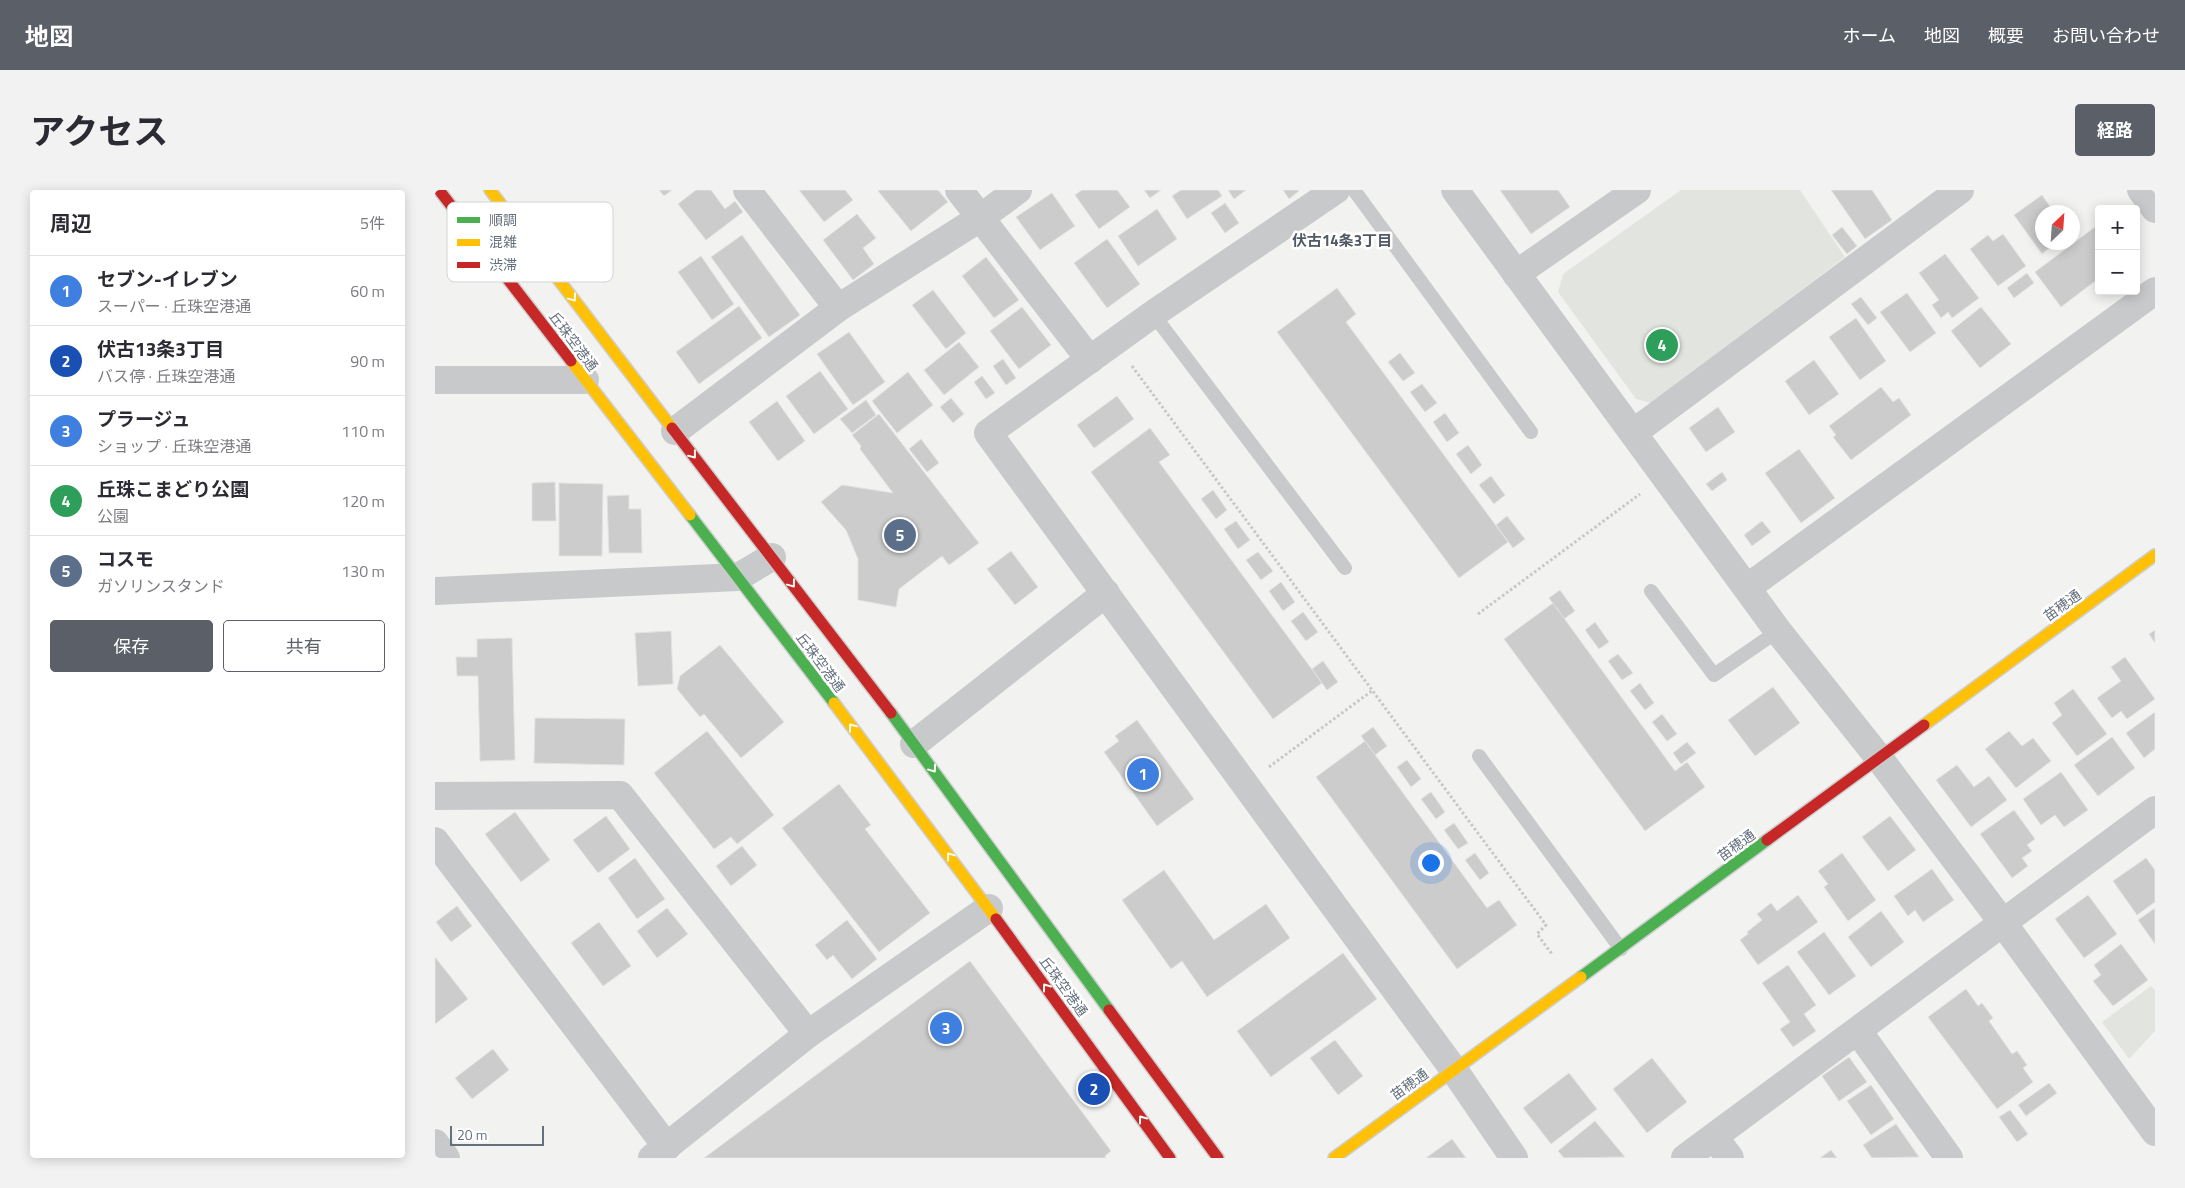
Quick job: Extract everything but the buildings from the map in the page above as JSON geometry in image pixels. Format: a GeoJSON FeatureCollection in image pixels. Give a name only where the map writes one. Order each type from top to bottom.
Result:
{"type":"FeatureCollection","features":[{"type":"Feature","properties":{"kind":"main road","name":"丘珠空港通"},"geometry":{"type":"LineString","coordinates":[[439,190],[448,202]]}},
{"type":"Feature","properties":{"kind":"main road","name":"丘珠空港通"},"geometry":{"type":"LineString","coordinates":[[490,190],[499,202]]}},
{"type":"Feature","properties":{"kind":"main road","name":"丘珠空港通"},"geometry":{"type":"LineString","coordinates":[[510,282],[739,577],[989,908],[1170,1158]]}},
{"type":"Feature","properties":{"kind":"main road","name":"丘珠空港通"},"geometry":{"type":"LineString","coordinates":[[561,282],[914,744],[1217,1158]]}},
{"type":"Feature","properties":{"kind":"main road","name":"苗穂通"},"geometry":{"type":"LineString","coordinates":[[1335,1158],[2155,555]]}},
{"type":"Feature","properties":{"kind":"street"},"geometry":{"type":"LineString","coordinates":[[747,190],[838,308]]}},
{"type":"Feature","properties":{"kind":"street"},"geometry":{"type":"LineString","coordinates":[[959,190],[1090,360]]}},
{"type":"Feature","properties":{"kind":"street"},"geometry":{"type":"LineString","coordinates":[[675,431],[838,308],[981,218],[1018,190]]}},
{"type":"Feature","properties":{"kind":"street"},"geometry":{"type":"LineString","coordinates":[[1336,190],[1153,314],[988,432],[1454,1070],[1515,1158]]}},
{"type":"Feature","properties":{"kind":"street"},"geometry":{"type":"LineString","coordinates":[[1455,190],[1778,631],[1879,758],[2003,923],[2155,1132]]}},
{"type":"Feature","properties":{"kind":"street"},"geometry":{"type":"LineString","coordinates":[[1516,274],[1637,190]]}},
{"type":"Feature","properties":{"kind":"street"},"geometry":{"type":"LineString","coordinates":[[1633,434],[1960,190]]}},
{"type":"Feature","properties":{"kind":"street"},"geometry":{"type":"LineString","coordinates":[[2141,190],[2155,209]]}},
{"type":"Feature","properties":{"kind":"street"},"geometry":{"type":"LineString","coordinates":[[1747,587],[2155,291]]}},
{"type":"Feature","properties":{"kind":"street"},"geometry":{"type":"LineString","coordinates":[[435,380],[585,380]]}},
{"type":"Feature","properties":{"kind":"street"},"geometry":{"type":"LineString","coordinates":[[435,590],[739,577],[772,557]]}},
{"type":"Feature","properties":{"kind":"street"},"geometry":{"type":"LineString","coordinates":[[914,744],[1106,592]]}},
{"type":"Feature","properties":{"kind":"street"},"geometry":{"type":"LineString","coordinates":[[435,796],[620,795],[808,1034]]}},
{"type":"Feature","properties":{"kind":"street"},"geometry":{"type":"LineString","coordinates":[[1685,1158],[2003,923],[2151,822]]}},
{"type":"Feature","properties":{"kind":"street"},"geometry":{"type":"LineString","coordinates":[[435,841],[659,1152],[808,1034],[989,908]]}},
{"type":"Feature","properties":{"kind":"street"},"geometry":{"type":"LineString","coordinates":[[1858,1031],[1949,1158]]}},
{"type":"Feature","properties":{"kind":"street"},"geometry":{"type":"LineString","coordinates":[[1714,1137],[1730,1158]]}},
{"type":"Feature","properties":{"kind":"street"},"geometry":{"type":"LineString","coordinates":[[435,1143],[446,1158]]}},
{"type":"Feature","properties":{"kind":"lane"},"geometry":{"type":"LineString","coordinates":[[1354,190],[1531,432]]}},
{"type":"Feature","properties":{"kind":"lane"},"geometry":{"type":"LineString","coordinates":[[1153,314],[1345,568]]}},
{"type":"Feature","properties":{"kind":"lane"},"geometry":{"type":"LineString","coordinates":[[1651,591],[1715,675],[1778,631]]}},
{"type":"Feature","properties":{"kind":"lane"},"geometry":{"type":"LineString","coordinates":[[1479,756],[1621,949]]}},
{"type":"Feature","properties":{"kind":"path"},"geometry":{"type":"LineString","coordinates":[[1127,359],[1546,925],[1537,934],[1552,954]]}},
{"type":"Feature","properties":{"kind":"path"},"geometry":{"type":"LineString","coordinates":[[1478,614],[1643,492]]}},
{"type":"Feature","properties":{"kind":"path"},"geometry":{"type":"LineString","coordinates":[[1269,767],[1373,690]]}},
{"type":"Feature","properties":{"kind":"shaded area"},"geometry":{"type":"Polygon","coordinates":[[[1681,190],[1800,190],[1845,257],[1651,403],[1636,399],[1558,292],[1563,274],[1681,190]]]}},
{"type":"Feature","properties":{"kind":"shaded area"},"geometry":{"type":"Polygon","coordinates":[[[2151,986],[2155,990],[2155,1031],[2129,1059],[2102,1022],[2151,986]]]}},
{"type":"Feature","properties":{"kind":"traffic: fast"},"geometry":{"type":"LineString","coordinates":[[690,515],[834,703]]}},
{"type":"Feature","properties":{"kind":"traffic: fast"},"geometry":{"type":"LineString","coordinates":[[891,713],[1109,1010]]}},
{"type":"Feature","properties":{"kind":"traffic: fast"},"geometry":{"type":"LineString","coordinates":[[1581,977],[1767,840]]}},
{"type":"Feature","properties":{"kind":"traffic: slow"},"geometry":{"type":"LineString","coordinates":[[490,190],[499,202]]}},
{"type":"Feature","properties":{"kind":"traffic: slow"},"geometry":{"type":"LineString","coordinates":[[560,282],[672,428]]}},
{"type":"Feature","properties":{"kind":"traffic: slow"},"geometry":{"type":"LineString","coordinates":[[571,361],[690,515]]}},
{"type":"Feature","properties":{"kind":"traffic: slow"},"geometry":{"type":"LineString","coordinates":[[1924,725],[2155,555]]}},
{"type":"Feature","properties":{"kind":"traffic: slow"},"geometry":{"type":"LineString","coordinates":[[834,703],[996,919]]}},
{"type":"Feature","properties":{"kind":"traffic: slow"},"geometry":{"type":"LineString","coordinates":[[1334,1158],[1581,977]]}},
{"type":"Feature","properties":{"kind":"traffic: jam"},"geometry":{"type":"LineString","coordinates":[[439,190],[448,202]]}},
{"type":"Feature","properties":{"kind":"traffic: jam"},"geometry":{"type":"LineString","coordinates":[[510,282],[571,361]]}},
{"type":"Feature","properties":{"kind":"traffic: jam"},"geometry":{"type":"LineString","coordinates":[[672,428],[891,713]]}},
{"type":"Feature","properties":{"kind":"traffic: jam"},"geometry":{"type":"LineString","coordinates":[[1767,840],[1924,725]]}},
{"type":"Feature","properties":{"kind":"traffic: jam"},"geometry":{"type":"LineString","coordinates":[[996,919],[1170,1158]]}},
{"type":"Feature","properties":{"kind":"traffic: jam"},"geometry":{"type":"LineString","coordinates":[[1109,1010],[1218,1158]]}},
{"type":"Feature","properties":{"kind":"place","name":"丘珠こまどり公園"},"geometry":{"type":"Point","coordinates":[1662,345]}},
{"type":"Feature","properties":{"kind":"place","name":"コスモ"},"geometry":{"type":"Point","coordinates":[900,535]}},
{"type":"Feature","properties":{"kind":"place","name":"セブン-イレブン"},"geometry":{"type":"Point","coordinates":[1143,774]}},
{"type":"Feature","properties":{"kind":"place","name":"プラージュ"},"geometry":{"type":"Point","coordinates":[946,1028]}},
{"type":"Feature","properties":{"kind":"place","name":"伏古13条3丁目"},"geometry":{"type":"Point","coordinates":[1094,1089]}},
{"type":"Feature","properties":{"kind":"district","name":"伏古14条3丁目"},"geometry":{"type":"Point","coordinates":[1342,240]}}]}
